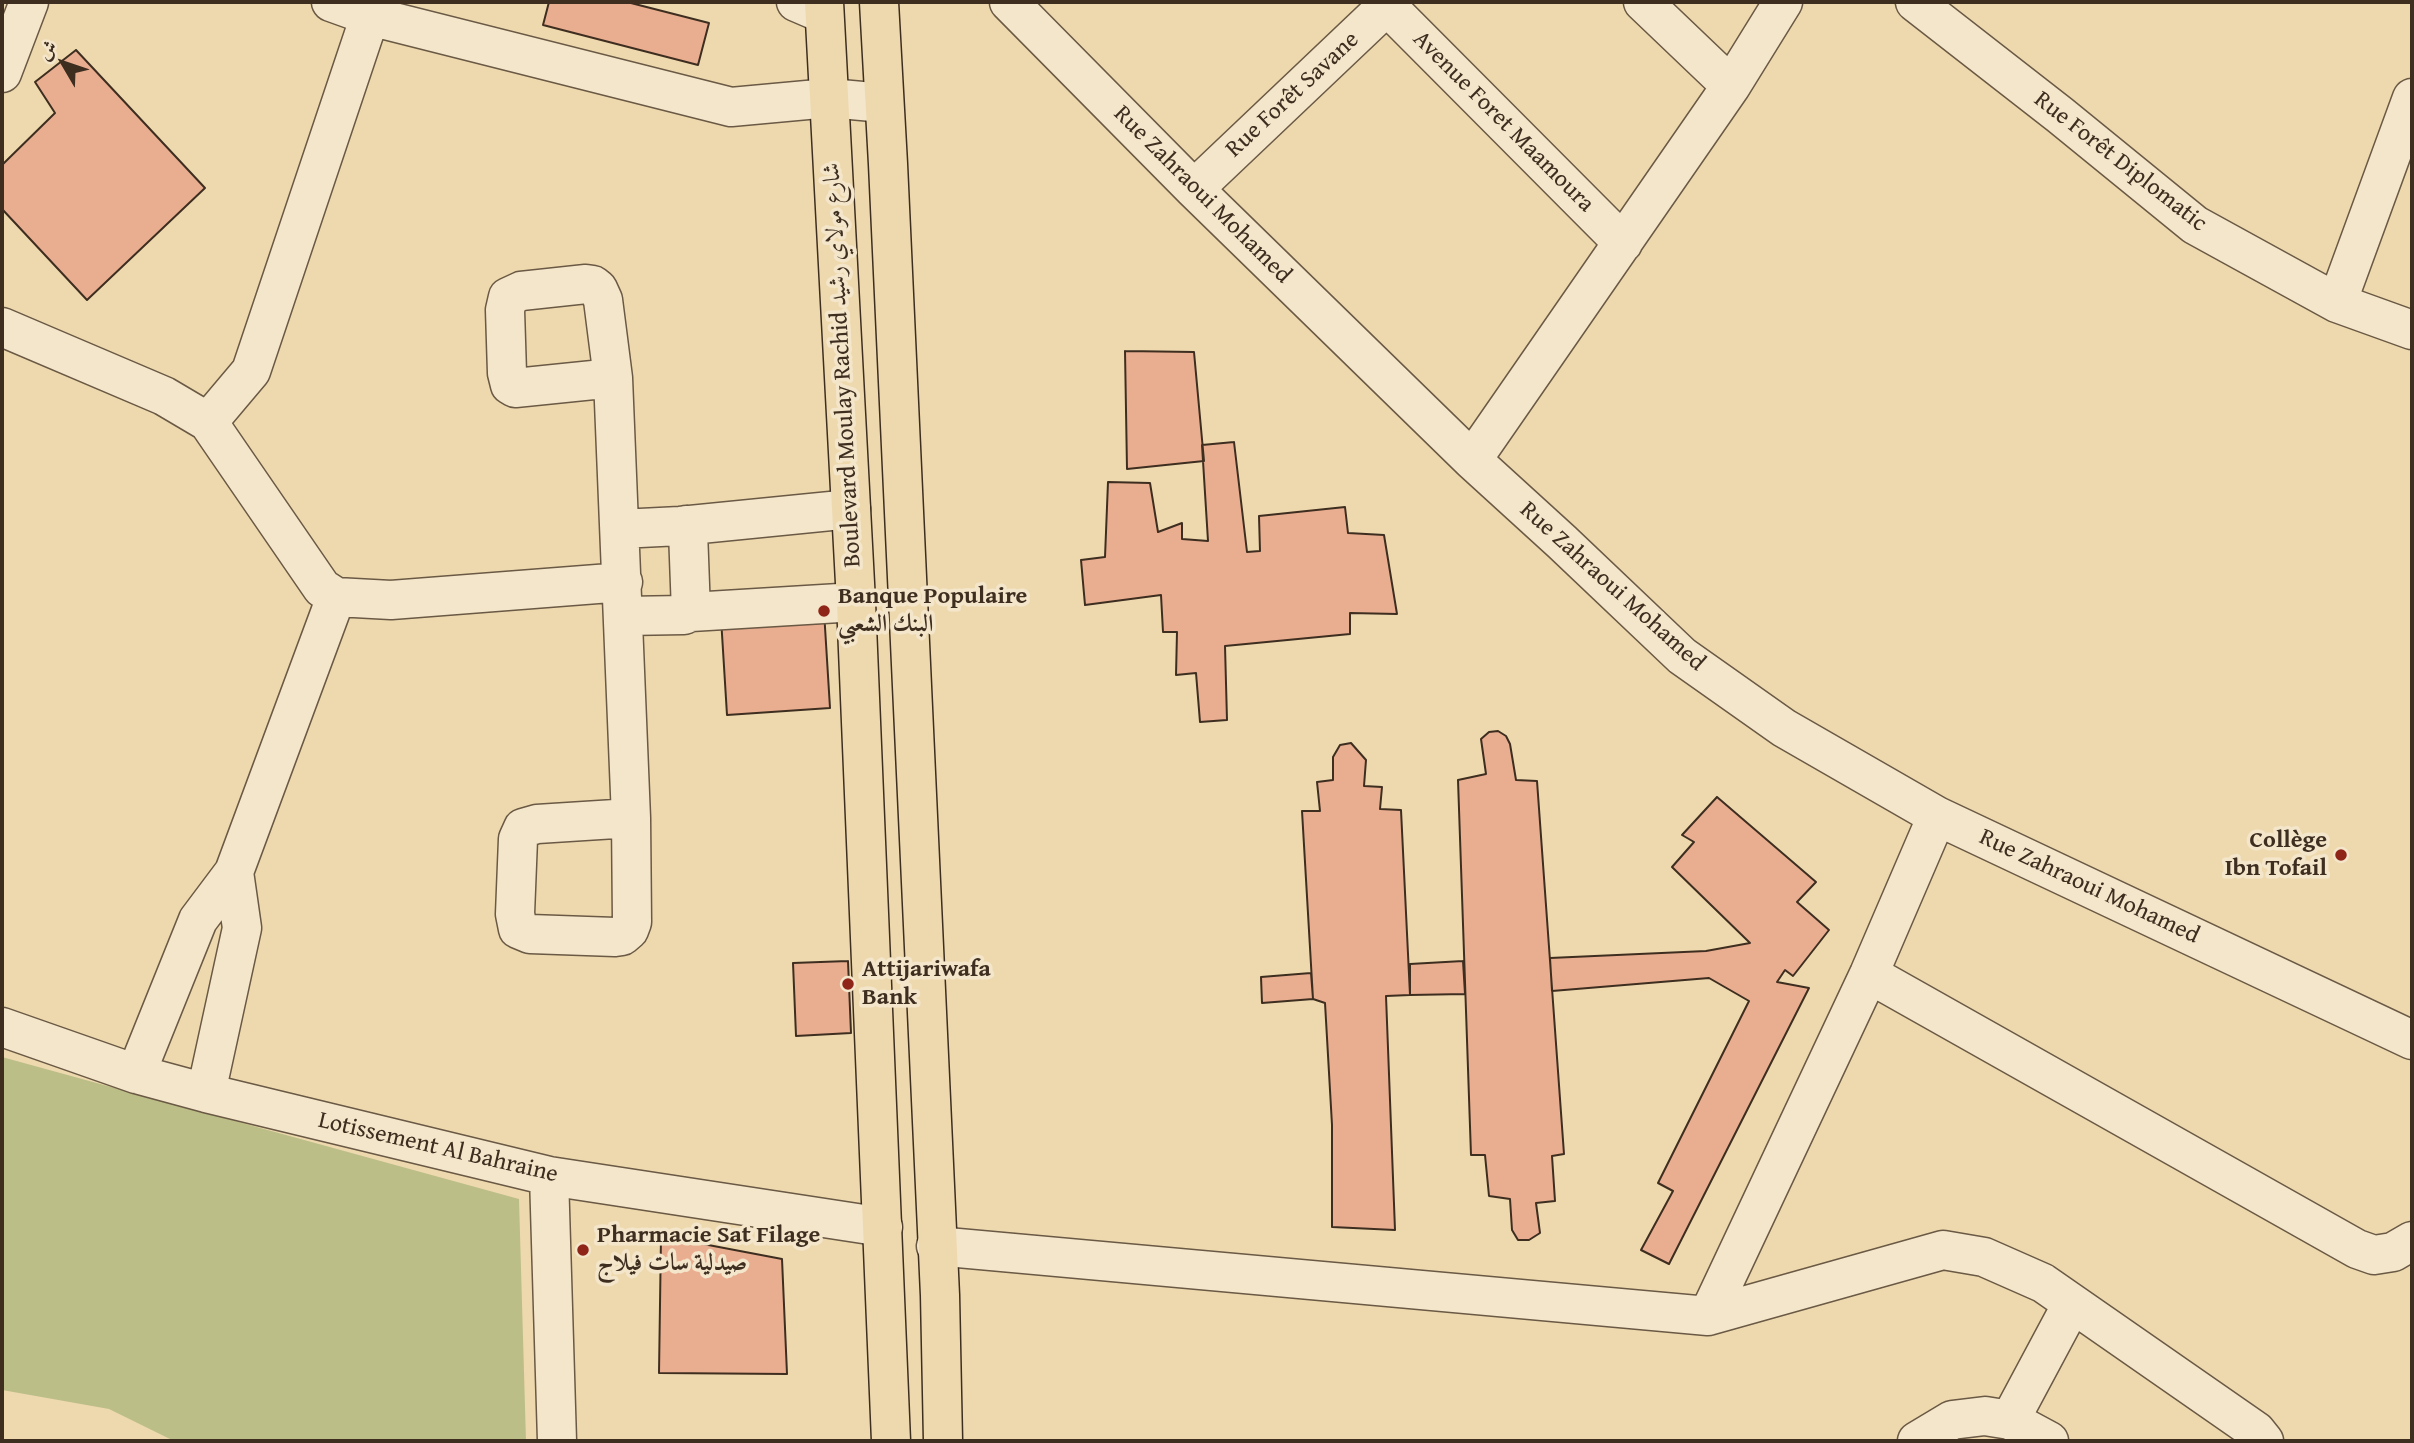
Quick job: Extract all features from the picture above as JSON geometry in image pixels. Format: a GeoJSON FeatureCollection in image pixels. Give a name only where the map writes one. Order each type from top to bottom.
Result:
{"type":"FeatureCollection","features":[{"type":"Feature","properties":{"kind":"main road"},"geometry":{"type":"LineString","coordinates":[[879,2],[940,1295],[943,1441]]}},
{"type":"Feature","properties":{"kind":"main road","name":"Boulevard Moulay Rachid شارع مولاي رشيد"},"geometry":{"type":"LineString","coordinates":[[815,6],[829,98],[856,602],[891,1441]]}},
{"type":"Feature","properties":{"kind":"street"},"geometry":{"type":"LineString","coordinates":[[2,73],[29,2]]}},
{"type":"Feature","properties":{"kind":"street"},"geometry":{"type":"LineString","coordinates":[[331,2],[370,16],[730,107],[829,98],[884,103]]}},
{"type":"Feature","properties":{"kind":"street"},"geometry":{"type":"LineString","coordinates":[[1643,2],[1731,86]]}},
{"type":"Feature","properties":{"kind":"street"},"geometry":{"type":"LineString","coordinates":[[1472,460],[1731,86],[1783,2]]}},
{"type":"Feature","properties":{"kind":"street","name":"Rue Forêt Diplomatic"},"geometry":{"type":"LineString","coordinates":[[1915,2],[2195,225],[2337,303],[2412,330]]}},
{"type":"Feature","properties":{"kind":"street","name":"Rue Forêt Savane"},"geometry":{"type":"LineString","coordinates":[[1195,189],[1387,3]]}},
{"type":"Feature","properties":{"kind":"street","name":"Avenue Foret Maamoura"},"geometry":{"type":"LineString","coordinates":[[1387,3],[1623,243]]}},
{"type":"Feature","properties":{"kind":"street","name":"Rue Zahraoui Mohamed"},"geometry":{"type":"LineString","coordinates":[[1019,5],[1195,189],[1472,460],[1682,656],[1784,728],[1937,816],[2412,1040]]}},
{"type":"Feature","properties":{"kind":"street"},"geometry":{"type":"LineString","coordinates":[[208,422],[251,371],[370,16]]}},
{"type":"Feature","properties":{"kind":"street"},"geometry":{"type":"LineString","coordinates":[[2337,303],[2412,98]]}},
{"type":"Feature","properties":{"kind":"street"},"geometry":{"type":"LineString","coordinates":[[2,327],[164,396],[208,422],[322,588],[336,597],[391,600],[623,599],[684,615],[691,612],[856,602]]}},
{"type":"Feature","properties":{"kind":"street"},"geometry":{"type":"LineString","coordinates":[[613,377],[631,818]]}},
{"type":"Feature","properties":{"kind":"street"},"geometry":{"type":"LineString","coordinates":[[620,529],[851,509]]}},
{"type":"Feature","properties":{"kind":"street"},"geometry":{"type":"LineString","coordinates":[[686,525],[691,612]]}},
{"type":"Feature","properties":{"kind":"street"},"geometry":{"type":"LineString","coordinates":[[136,1073],[198,920],[234,872],[336,597]]}},
{"type":"Feature","properties":{"kind":"street"},"geometry":{"type":"LineString","coordinates":[[1708,1316],[1869,974],[1937,816]]}},
{"type":"Feature","properties":{"kind":"street"},"geometry":{"type":"LineString","coordinates":[[206,1093],[242,928],[234,872]]}},
{"type":"Feature","properties":{"kind":"street"},"geometry":{"type":"LineString","coordinates":[[1869,974],[2357,1249],[2374,1255],[2393,1252],[2412,1241]]}},
{"type":"Feature","properties":{"kind":"street","name":"Lotissement Al Bahraine"},"geometry":{"type":"LineString","coordinates":[[2,1027],[136,1073],[206,1093],[549,1176],[883,1227]]}},
{"type":"Feature","properties":{"kind":"street"},"geometry":{"type":"LineString","coordinates":[[549,1176],[557,1441]]}},
{"type":"Feature","properties":{"kind":"street"},"geometry":{"type":"LineString","coordinates":[[936,1246],[1708,1316],[1943,1250],[1984,1257],[2043,1283],[2256,1431],[2264,1441]]}},
{"type":"Feature","properties":{"kind":"street"},"geometry":{"type":"LineString","coordinates":[[2010,1420],[2072,1304]]}},
{"type":"Feature","properties":{"kind":"street"},"geometry":{"type":"LineString","coordinates":[[1917,1441],[1952,1420],[1985,1416],[2010,1420],[2049,1441]]}},
{"type":"Feature","properties":{"kind":"green space"},"geometry":{"type":"Polygon","coordinates":[[[2,1057],[519,1199],[526,1441],[174,1441],[109,1409],[2,1390],[2,1057]]]}},
{"type":"Feature","properties":{"kind":"building"},"geometry":{"type":"Polygon","coordinates":[[[549,2],[627,2],[709,23],[698,65],[543,25],[549,2]]]}},
{"type":"Feature","properties":{"kind":"building"},"geometry":{"type":"Polygon","coordinates":[[[76,50],[205,188],[87,300],[2,209],[2,165],[55,113],[35,82],[76,50]]]}},
{"type":"Feature","properties":{"kind":"building"},"geometry":{"type":"Polygon","coordinates":[[[1125,351],[1194,352],[1204,461],[1127,469],[1125,351]]]}},
{"type":"Feature","properties":{"kind":"building"},"geometry":{"type":"Polygon","coordinates":[[[1234,442],[1247,552],[1260,551],[1259,516],[1345,507],[1348,533],[1384,535],[1397,614],[1350,613],[1350,634],[1225,646],[1227,720],[1200,722],[1196,673],[1176,675],[1177,632],[1163,632],[1161,595],[1085,605],[1081,560],[1105,557],[1108,482],[1150,483],[1158,532],[1182,523],[1182,539],[1208,541],[1202,445],[1234,442]]]}},
{"type":"Feature","properties":{"kind":"building"},"geometry":{"type":"Polygon","coordinates":[[[824,611],[830,708],[727,715],[721,618],[824,611]]]}},
{"type":"Feature","properties":{"kind":"building"},"geometry":{"type":"Polygon","coordinates":[[[1498,731],[1506,736],[1510,744],[1516,780],[1537,781],[1564,1154],[1552,1156],[1555,1201],[1536,1203],[1540,1233],[1529,1240],[1518,1240],[1512,1230],[1510,1199],[1489,1196],[1485,1155],[1471,1155],[1458,780],[1486,774],[1481,739],[1489,732],[1498,731]]]}},
{"type":"Feature","properties":{"kind":"building"},"geometry":{"type":"Polygon","coordinates":[[[1351,743],[1366,760],[1364,786],[1382,787],[1380,809],[1401,810],[1410,995],[1386,996],[1395,1230],[1332,1227],[1332,1125],[1325,1003],[1313,999],[1302,811],[1320,811],[1317,782],[1333,780],[1333,757],[1340,745],[1351,743]]]}},
{"type":"Feature","properties":{"kind":"building"},"geometry":{"type":"Polygon","coordinates":[[[1717,797],[1816,882],[1797,902],[1829,930],[1793,976],[1785,970],[1777,982],[1809,988],[1669,1264],[1641,1250],[1673,1191],[1658,1183],[1749,1001],[1709,978],[1552,991],[1550,958],[1706,951],[1750,943],[1672,867],[1694,842],[1682,835],[1717,797]]]}},
{"type":"Feature","properties":{"kind":"building"},"geometry":{"type":"Polygon","coordinates":[[[848,961],[851,1033],[796,1036],[793,963],[848,961]]]}},
{"type":"Feature","properties":{"kind":"building"},"geometry":{"type":"Polygon","coordinates":[[[1463,961],[1465,994],[1410,995],[1410,964],[1463,961]]]}},
{"type":"Feature","properties":{"kind":"building"},"geometry":{"type":"Polygon","coordinates":[[[1311,973],[1313,999],[1262,1003],[1261,977],[1311,973]]]}},
{"type":"Feature","properties":{"kind":"building"},"geometry":{"type":"Polygon","coordinates":[[[661,1236],[782,1259],[787,1374],[659,1373],[661,1236]]]}},
{"type":"Feature","properties":{"kind":"place","name":"Banque Populaire البنك الشعبي"},"geometry":{"type":"Point","coordinates":[824,611]}},
{"type":"Feature","properties":{"kind":"place","name":"Collège Ibn Tofail"},"geometry":{"type":"Point","coordinates":[2341,855]}},
{"type":"Feature","properties":{"kind":"place","name":"Attijariwafa Bank"},"geometry":{"type":"Point","coordinates":[848,984]}},
{"type":"Feature","properties":{"kind":"place","name":"Pharmacie Sat Filage صيدلية سات فيلاج"},"geometry":{"type":"Point","coordinates":[583,1250]}}]}
